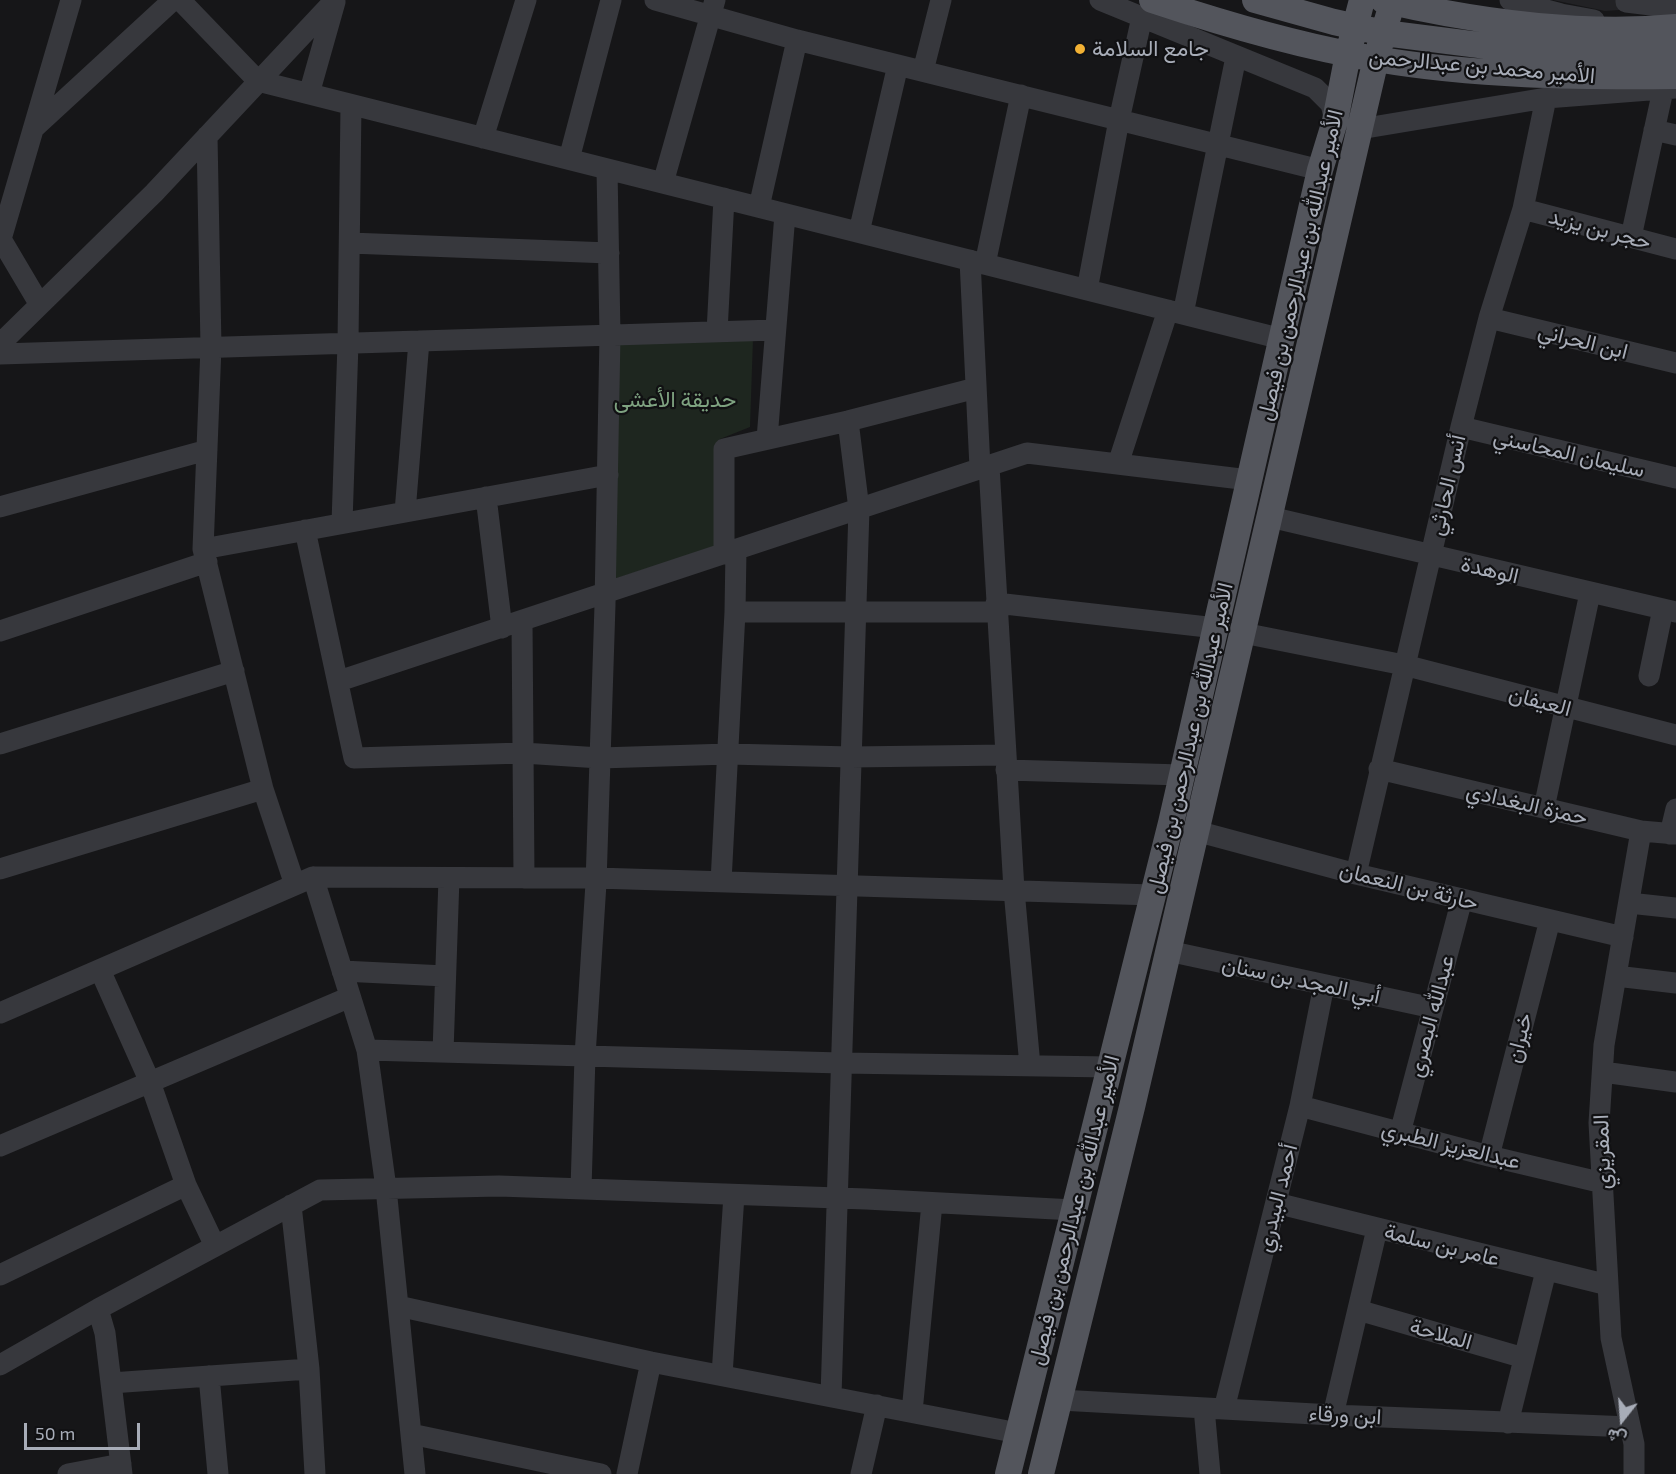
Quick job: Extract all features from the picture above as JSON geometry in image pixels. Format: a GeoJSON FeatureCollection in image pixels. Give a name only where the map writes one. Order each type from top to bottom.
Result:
{"type":"FeatureCollection","features":[{"type":"Feature","properties":{"kind":"main road"},"geometry":{"type":"LineString","coordinates":[[1255,0],[1384,33],[1503,48],[1582,54],[1676,51]]}},
{"type":"Feature","properties":{"kind":"main road","name":"الأمير عبدالله بن عبدالرحمن بن فيصل"},"geometry":{"type":"LineString","coordinates":[[1008,1474],[1182,776],[1320,170],[1335,121],[1348,54],[1362,0]]}},
{"type":"Feature","properties":{"kind":"main road"},"geometry":{"type":"LineString","coordinates":[[1462,0],[1488,20]]}},
{"type":"Feature","properties":{"kind":"main road"},"geometry":{"type":"LineString","coordinates":[[1390,1],[1488,20],[1540,27],[1665,28]]}},
{"type":"Feature","properties":{"kind":"main road","name":"الأمير عبدالله بن عبدالرحمن بن فيصل"},"geometry":{"type":"LineString","coordinates":[[1041,1474],[1168,951],[1390,1]]}},
{"type":"Feature","properties":{"kind":"main road","name":"الأمير محمد بن عبدالرحمن"},"geometry":{"type":"LineString","coordinates":[[1143,7],[1376,59],[1557,77],[1672,85]]}},
{"type":"Feature","properties":{"kind":"street"},"geometry":{"type":"LineString","coordinates":[[40,305],[1,239],[71,0]]}},
{"type":"Feature","properties":{"kind":"street"},"geometry":{"type":"LineString","coordinates":[[34,129],[173,0]]}},
{"type":"Feature","properties":{"kind":"street"},"geometry":{"type":"LineString","coordinates":[[180,0],[258,81],[1282,339]]}},
{"type":"Feature","properties":{"kind":"street"},"geometry":{"type":"LineString","coordinates":[[0,344],[154,194],[335,0]]}},
{"type":"Feature","properties":{"kind":"street"},"geometry":{"type":"LineString","coordinates":[[309,94],[335,0]]}},
{"type":"Feature","properties":{"kind":"street"},"geometry":{"type":"LineString","coordinates":[[483,138],[526,0]]}},
{"type":"Feature","properties":{"kind":"street"},"geometry":{"type":"LineString","coordinates":[[569,159],[610,0]]}},
{"type":"Feature","properties":{"kind":"street"},"geometry":{"type":"LineString","coordinates":[[655,0],[713,8],[797,40],[1320,170]]}},
{"type":"Feature","properties":{"kind":"street"},"geometry":{"type":"LineString","coordinates":[[923,71],[941,0]]}},
{"type":"Feature","properties":{"kind":"street"},"geometry":{"type":"LineString","coordinates":[[1100,0],[1143,7],[1236,57],[1315,88],[1331,104],[1335,121]]}},
{"type":"Feature","properties":{"kind":"street"},"geometry":{"type":"LineString","coordinates":[[1510,0],[1561,14],[1665,28]]}},
{"type":"Feature","properties":{"kind":"street"},"geometry":{"type":"LineString","coordinates":[[1626,1],[1676,8]]}},
{"type":"Feature","properties":{"kind":"street"},"geometry":{"type":"LineString","coordinates":[[1087,290],[1143,7]]}},
{"type":"Feature","properties":{"kind":"street"},"geometry":{"type":"LineString","coordinates":[[663,183],[713,8]]}},
{"type":"Feature","properties":{"kind":"street"},"geometry":{"type":"LineString","coordinates":[[759,207],[797,40]]}},
{"type":"Feature","properties":{"kind":"street"},"geometry":{"type":"LineString","coordinates":[[1118,464],[1175,312],[1236,57]]}},
{"type":"Feature","properties":{"kind":"street"},"geometry":{"type":"LineString","coordinates":[[859,232],[898,65]]}},
{"type":"Feature","properties":{"kind":"street"},"geometry":{"type":"LineString","coordinates":[[1631,237],[1654,130],[1672,85]]}},
{"type":"Feature","properties":{"kind":"street","name":"الأمير محمد بن عبدالرحمن"},"geometry":{"type":"LineString","coordinates":[[1360,129],[1546,98],[1672,85]]}},
{"type":"Feature","properties":{"kind":"street"},"geometry":{"type":"LineString","coordinates":[[1021,95],[978,262],[976,388],[997,607],[1014,890],[1030,1066]]}},
{"type":"Feature","properties":{"kind":"street","name":"أنس الحارثي"},"geometry":{"type":"LineString","coordinates":[[1356,874],[1461,427],[1489,318],[1523,209],[1546,98]]}},
{"type":"Feature","properties":{"kind":"street"},"geometry":{"type":"LineString","coordinates":[[342,523],[348,343],[351,105]]}},
{"type":"Feature","properties":{"kind":"street"},"geometry":{"type":"LineString","coordinates":[[1654,130],[1676,135]]}},
{"type":"Feature","properties":{"kind":"street"},"geometry":{"type":"LineString","coordinates":[[207,136],[211,347],[205,555],[263,789],[342,971],[367,1050],[386,1188],[415,1474]]}},
{"type":"Feature","properties":{"kind":"street"},"geometry":{"type":"LineString","coordinates":[[581,1189],[585,1056],[596,878],[605,594],[610,335],[607,169]]}},
{"type":"Feature","properties":{"kind":"street"},"geometry":{"type":"LineString","coordinates":[[717,332],[724,198]]}},
{"type":"Feature","properties":{"kind":"street","name":"حجر بن يزيد"},"geometry":{"type":"LineString","coordinates":[[1523,209],[1676,249]]}},
{"type":"Feature","properties":{"kind":"street"},"geometry":{"type":"LineString","coordinates":[[767,439],[785,214]]}},
{"type":"Feature","properties":{"kind":"street"},"geometry":{"type":"LineString","coordinates":[[350,243],[609,253]]}},
{"type":"Feature","properties":{"kind":"street","name":"ابن الحراني"},"geometry":{"type":"LineString","coordinates":[[1489,318],[1676,363]]}},
{"type":"Feature","properties":{"kind":"street"},"geometry":{"type":"LineString","coordinates":[[0,354],[775,330]]}},
{"type":"Feature","properties":{"kind":"street"},"geometry":{"type":"LineString","coordinates":[[405,512],[419,341]]}},
{"type":"Feature","properties":{"kind":"street"},"geometry":{"type":"LineString","coordinates":[[721,882],[735,612],[724,448],[848,421],[976,388]]}},
{"type":"Feature","properties":{"kind":"street"},"geometry":{"type":"LineString","coordinates":[[831,1396],[859,509],[848,421]]}},
{"type":"Feature","properties":{"kind":"street","name":"سليمان المحاسني"},"geometry":{"type":"LineString","coordinates":[[1461,427],[1676,478]]}},
{"type":"Feature","properties":{"kind":"street"},"geometry":{"type":"LineString","coordinates":[[0,507],[207,450]]}},
{"type":"Feature","properties":{"kind":"street"},"geometry":{"type":"LineString","coordinates":[[339,681],[1027,453],[1250,480]]}},
{"type":"Feature","properties":{"kind":"street"},"geometry":{"type":"LineString","coordinates":[[0,631],[205,555],[305,530],[608,475]]}},
{"type":"Feature","properties":{"kind":"street"},"geometry":{"type":"LineString","coordinates":[[486,497],[512,624],[523,753],[524,878]]}},
{"type":"Feature","properties":{"kind":"street","name":"الوهدة"},"geometry":{"type":"LineString","coordinates":[[1270,517],[1670,611]]}},
{"type":"Feature","properties":{"kind":"street"},"geometry":{"type":"LineString","coordinates":[[305,530],[354,758],[523,753],[600,758],[728,754],[1006,762],[1182,776]]}},
{"type":"Feature","properties":{"kind":"street"},"geometry":{"type":"LineString","coordinates":[[1544,808],[1590,593]]}},
{"type":"Feature","properties":{"kind":"street"},"geometry":{"type":"LineString","coordinates":[[735,612],[855,612],[997,607],[1216,628]]}},
{"type":"Feature","properties":{"kind":"street"},"geometry":{"type":"LineString","coordinates":[[1649,676],[1670,611]]}},
{"type":"Feature","properties":{"kind":"street","name":"العيفان"},"geometry":{"type":"LineString","coordinates":[[1243,633],[1404,665],[1676,735]]}},
{"type":"Feature","properties":{"kind":"street"},"geometry":{"type":"LineString","coordinates":[[0,744],[234,671]]}},
{"type":"Feature","properties":{"kind":"street","name":"حمزة البغدادي"},"geometry":{"type":"LineString","coordinates":[[1379,769],[1641,831],[1673,834]]}},
{"type":"Feature","properties":{"kind":"street"},"geometry":{"type":"LineString","coordinates":[[0,869],[263,789]]}},
{"type":"Feature","properties":{"kind":"street"},"geometry":{"type":"LineString","coordinates":[[1673,834],[1676,810]]}},
{"type":"Feature","properties":{"kind":"street","name":"حارثة بن النعمان"},"geometry":{"type":"LineString","coordinates":[[1196,831],[1356,874],[1623,937]]}},
{"type":"Feature","properties":{"kind":"street","name":"المقريزي"},"geometry":{"type":"LineString","coordinates":[[1634,1474],[1634,1444],[1611,1338],[1599,1123],[1604,1045],[1641,831]]}},
{"type":"Feature","properties":{"kind":"street"},"geometry":{"type":"LineString","coordinates":[[443,1052],[449,878]]}},
{"type":"Feature","properties":{"kind":"street"},"geometry":{"type":"LineString","coordinates":[[0,1013],[304,881],[596,878],[1153,895]]}},
{"type":"Feature","properties":{"kind":"street","name":"عبدالله البصري"},"geometry":{"type":"LineString","coordinates":[[1400,1132],[1462,899]]}},
{"type":"Feature","properties":{"kind":"street"},"geometry":{"type":"LineString","coordinates":[[1629,903],[1676,908]]}},
{"type":"Feature","properties":{"kind":"street","name":"خيران"},"geometry":{"type":"LineString","coordinates":[[1489,1156],[1550,920]]}},
{"type":"Feature","properties":{"kind":"street","name":"أبي المجد بن سنان"},"geometry":{"type":"LineString","coordinates":[[1168,951],[1433,1008]]}},
{"type":"Feature","properties":{"kind":"street"},"geometry":{"type":"LineString","coordinates":[[100,970],[150,1082],[186,1185],[215,1246]]}},
{"type":"Feature","properties":{"kind":"street"},"geometry":{"type":"LineString","coordinates":[[342,971],[445,976]]}},
{"type":"Feature","properties":{"kind":"street"},"geometry":{"type":"LineString","coordinates":[[1616,976],[1676,983]]}},
{"type":"Feature","properties":{"kind":"street","name":"أحمد البيدري"},"geometry":{"type":"LineString","coordinates":[[1210,1474],[1214,1409],[1275,1203],[1300,1106],[1324,985]]}},
{"type":"Feature","properties":{"kind":"street"},"geometry":{"type":"LineString","coordinates":[[0,1146],[350,997]]}},
{"type":"Feature","properties":{"kind":"street"},"geometry":{"type":"LineString","coordinates":[[367,1050],[841,1063],[1110,1067]]}},
{"type":"Feature","properties":{"kind":"street"},"geometry":{"type":"LineString","coordinates":[[1603,1072],[1676,1082]]}},
{"type":"Feature","properties":{"kind":"street","name":"عبدالعزيز الطبري"},"geometry":{"type":"LineString","coordinates":[[1300,1106],[1489,1156],[1603,1183]]}},
{"type":"Feature","properties":{"kind":"street"},"geometry":{"type":"LineString","coordinates":[[0,1275],[186,1185]]}},
{"type":"Feature","properties":{"kind":"street"},"geometry":{"type":"LineString","coordinates":[[0,1365],[98,1309],[320,1190],[499,1186],[837,1198],[1074,1210]]}},
{"type":"Feature","properties":{"kind":"street"},"geometry":{"type":"LineString","coordinates":[[722,1375],[734,1195]]}},
{"type":"Feature","properties":{"kind":"street"},"geometry":{"type":"LineString","coordinates":[[912,1412],[932,1203]]}},
{"type":"Feature","properties":{"kind":"street","name":"عامر بن سلمة"},"geometry":{"type":"LineString","coordinates":[[1275,1203],[1608,1285]]}},
{"type":"Feature","properties":{"kind":"street"},"geometry":{"type":"LineString","coordinates":[[291,1206],[309,1369],[315,1474]]}},
{"type":"Feature","properties":{"kind":"street"},"geometry":{"type":"LineString","coordinates":[[1334,1415],[1377,1229]]}},
{"type":"Feature","properties":{"kind":"street"},"geometry":{"type":"LineString","coordinates":[[1508,1423],[1546,1271]]}},
{"type":"Feature","properties":{"kind":"street"},"geometry":{"type":"LineString","coordinates":[[398,1306],[651,1362],[1018,1432]]}},
{"type":"Feature","properties":{"kind":"street"},"geometry":{"type":"LineString","coordinates":[[68,1474],[121,1469],[105,1333],[98,1309]]}},
{"type":"Feature","properties":{"kind":"street","name":"الملاحة"},"geometry":{"type":"LineString","coordinates":[[1358,1310],[1524,1358]]}},
{"type":"Feature","properties":{"kind":"street"},"geometry":{"type":"LineString","coordinates":[[627,1474],[651,1362]]}},
{"type":"Feature","properties":{"kind":"street"},"geometry":{"type":"LineString","coordinates":[[111,1383],[309,1369]]}},
{"type":"Feature","properties":{"kind":"street"},"geometry":{"type":"LineString","coordinates":[[209,1376],[218,1474]]}},
{"type":"Feature","properties":{"kind":"street","name":"ابن ورقاء"},"geometry":{"type":"LineString","coordinates":[[1060,1400],[1334,1415],[1630,1427]]}},
{"type":"Feature","properties":{"kind":"street"},"geometry":{"type":"LineString","coordinates":[[861,1474],[877,1405]]}},
{"type":"Feature","properties":{"kind":"street"},"geometry":{"type":"LineString","coordinates":[[411,1434],[538,1468],[601,1474]]}},
{"type":"Feature","properties":{"kind":"shaded area"},"geometry":{"type":"Polygon","coordinates":[[[1553,0],[1676,0],[1676,6],[1605,11],[1553,0]]]}},
{"type":"Feature","properties":{"kind":"green space","name":"حديقة الأعشى"},"geometry":{"type":"Polygon","coordinates":[[[753,339],[750,427],[720,439],[724,544],[611,580],[619,344],[753,339]]]}},
{"type":"Feature","properties":{"kind":"place","name":"جامع السلامة"},"geometry":{"type":"Point","coordinates":[1080,49]}}]}
